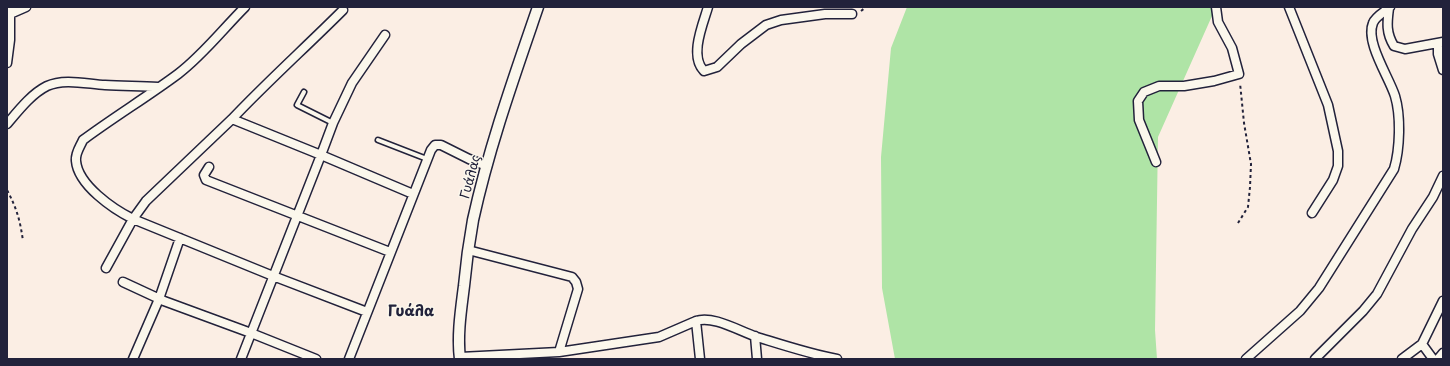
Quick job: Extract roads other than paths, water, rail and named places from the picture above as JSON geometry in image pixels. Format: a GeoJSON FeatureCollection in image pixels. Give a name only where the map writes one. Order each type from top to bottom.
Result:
{"type":"FeatureCollection","features":[{"type":"Feature","properties":{"kind":"street"},"geometry":{"type":"LineString","coordinates":[[7,63],[10,40],[10,11],[26,7]]}},
{"type":"Feature","properties":{"kind":"street"},"geometry":{"type":"LineString","coordinates":[[245,7],[218,34],[202,53],[178,74],[83,140],[77,152],[76,160],[78,172],[94,192],[118,212],[273,276],[367,312]]}},
{"type":"Feature","properties":{"kind":"street","name":"Γυάλας"},"geometry":{"type":"LineString","coordinates":[[460,358],[459,330],[473,220],[505,103],[538,7]]}},
{"type":"Feature","properties":{"kind":"street"},"geometry":{"type":"LineString","coordinates":[[708,7],[699,35],[697,57],[699,66],[704,71],[717,67],[741,44],[766,25],[781,20],[818,15],[852,14]]}},
{"type":"Feature","properties":{"kind":"street"},"geometry":{"type":"LineString","coordinates":[[1156,162],[1139,120],[1138,100],[1144,92],[1159,86],[1189,85],[1214,81],[1239,74],[1232,48],[1218,22],[1216,7]]}},
{"type":"Feature","properties":{"kind":"street"},"geometry":{"type":"LineString","coordinates":[[1290,7],[1328,105],[1338,151],[1338,166],[1333,180],[1312,213]]}},
{"type":"Feature","properties":{"kind":"street"},"geometry":{"type":"LineString","coordinates":[[1390,8],[1387,21],[1389,38],[1394,46],[1405,49],[1441,43],[1438,54],[1443,70]]}},
{"type":"Feature","properties":{"kind":"street"},"geometry":{"type":"LineString","coordinates":[[1246,359],[1300,311],[1319,288],[1394,169],[1397,160],[1398,114],[1394,95],[1374,47],[1372,35],[1373,23],[1379,15],[1390,8]]}},
{"type":"Feature","properties":{"kind":"street"},"geometry":{"type":"LineString","coordinates":[[106,268],[133,219],[146,201],[232,119],[257,92],[302,51],[342,10]]}},
{"type":"Feature","properties":{"kind":"street"},"geometry":{"type":"LineString","coordinates":[[241,359],[333,123],[352,83],[385,35]]}},
{"type":"Feature","properties":{"kind":"street"},"geometry":{"type":"LineString","coordinates":[[7,124],[20,108],[32,97],[47,86],[58,83],[74,82],[158,88]]}},
{"type":"Feature","properties":{"kind":"street"},"geometry":{"type":"LineString","coordinates":[[232,119],[413,194]]}},
{"type":"Feature","properties":{"kind":"street"},"geometry":{"type":"LineString","coordinates":[[350,359],[390,252],[431,150],[435,145],[441,145],[470,160],[487,166]]}},
{"type":"Feature","properties":{"kind":"street"},"geometry":{"type":"LineString","coordinates":[[209,167],[204,175],[206,180],[390,252]]}},
{"type":"Feature","properties":{"kind":"street"},"geometry":{"type":"LineString","coordinates":[[1315,359],[1363,311],[1377,294],[1412,229],[1433,197],[1443,176]]}},
{"type":"Feature","properties":{"kind":"street"},"geometry":{"type":"LineString","coordinates":[[135,358],[159,299],[180,238]]}},
{"type":"Feature","properties":{"kind":"street"},"geometry":{"type":"LineString","coordinates":[[468,250],[572,277],[576,282],[578,289],[559,352]]}},
{"type":"Feature","properties":{"kind":"street"},"geometry":{"type":"LineString","coordinates":[[123,282],[159,299],[316,359]]}},
{"type":"Feature","properties":{"kind":"street"},"geometry":{"type":"LineString","coordinates":[[1402,359],[1422,344],[1443,301]]}},
{"type":"Feature","properties":{"kind":"street"},"geometry":{"type":"LineString","coordinates":[[460,358],[559,352],[659,337],[702,318],[823,358],[837,359]]}},
{"type":"Feature","properties":{"kind":"street"},"geometry":{"type":"LineString","coordinates":[[696,321],[700,359]]}},
{"type":"Feature","properties":{"kind":"street"},"geometry":{"type":"LineString","coordinates":[[755,336],[757,359]]}},
{"type":"Feature","properties":{"kind":"street"},"geometry":{"type":"LineString","coordinates":[[1422,344],[1433,359]]}},
{"type":"Feature","properties":{"kind":"street"},"geometry":{"type":"LineString","coordinates":[[1438,359],[1443,353]]}},
{"type":"Feature","properties":{"kind":"lane"},"geometry":{"type":"LineString","coordinates":[[304,92],[297,105],[333,123]]}},
{"type":"Feature","properties":{"kind":"lane"},"geometry":{"type":"LineString","coordinates":[[378,140],[427,159]]}},
{"type":"Feature","properties":{"kind":"district","name":"Γυάλα"},"geometry":{"type":"Point","coordinates":[411,312]}}]}
